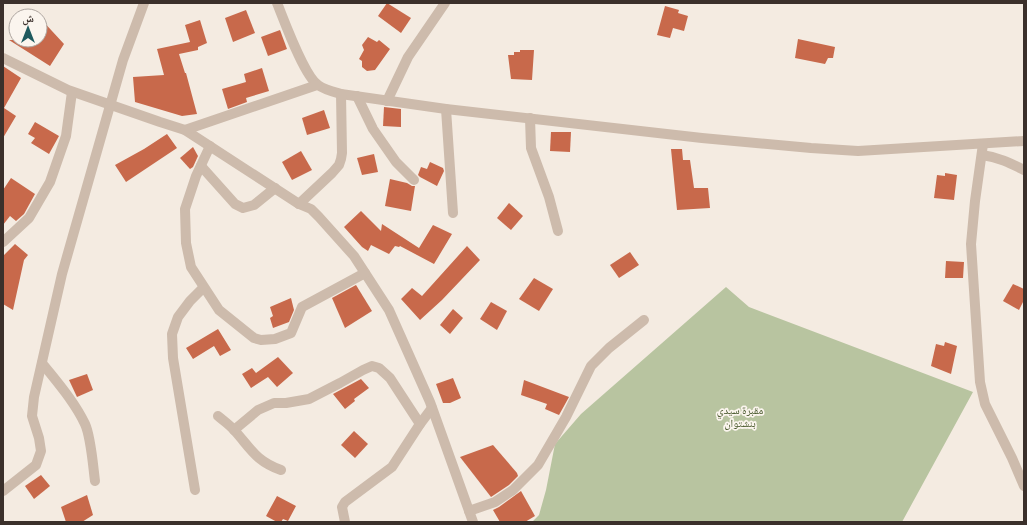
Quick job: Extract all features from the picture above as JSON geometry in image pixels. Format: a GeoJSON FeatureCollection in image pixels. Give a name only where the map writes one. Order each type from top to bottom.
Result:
{"type":"FeatureCollection","features":[{"type":"Feature","properties":{"kind":"street"},"geometry":{"type":"LineString","coordinates":[[3,491],[36,465],[41,451],[39,438],[32,416],[34,397],[62,274],[123,60],[144,3]]}},
{"type":"Feature","properties":{"kind":"street"},"geometry":{"type":"LineString","coordinates":[[277,3],[297,51],[309,75],[317,85],[329,91],[341,94],[446,109],[702,138],[858,151],[1024,141]]}},
{"type":"Feature","properties":{"kind":"street"},"geometry":{"type":"LineString","coordinates":[[387,101],[408,57],[445,3]]}},
{"type":"Feature","properties":{"kind":"street"},"geometry":{"type":"LineString","coordinates":[[3,58],[75,93],[184,130],[299,204],[311,209],[354,256],[389,310],[432,408],[469,518],[513,490],[538,465],[566,417],[591,366],[609,348],[644,320]]}},
{"type":"Feature","properties":{"kind":"street"},"geometry":{"type":"LineString","coordinates":[[184,130],[317,85]]}},
{"type":"Feature","properties":{"kind":"street"},"geometry":{"type":"LineString","coordinates":[[3,242],[29,218],[50,182],[66,136],[75,93]]}},
{"type":"Feature","properties":{"kind":"street"},"geometry":{"type":"LineString","coordinates":[[299,204],[339,166],[342,153],[341,94]]}},
{"type":"Feature","properties":{"kind":"street"},"geometry":{"type":"LineString","coordinates":[[357,96],[373,129],[392,157],[414,180]]}},
{"type":"Feature","properties":{"kind":"street"},"geometry":{"type":"LineString","coordinates":[[446,109],[453,213]]}},
{"type":"Feature","properties":{"kind":"street"},"geometry":{"type":"LineString","coordinates":[[530,118],[531,148],[549,198],[558,231]]}},
{"type":"Feature","properties":{"kind":"street"},"geometry":{"type":"LineString","coordinates":[[983,144],[974,201],[971,244],[980,382],[985,404],[1024,486]]}},
{"type":"Feature","properties":{"kind":"street"},"geometry":{"type":"LineString","coordinates":[[210,146],[196,176],[185,209],[185,226],[186,243],[191,267],[203,288],[219,310],[254,338],[261,340],[275,339],[291,333],[302,307],[365,273]]}},
{"type":"Feature","properties":{"kind":"street"},"geometry":{"type":"LineString","coordinates":[[982,155],[994,156],[1006,160],[1024,170]]}},
{"type":"Feature","properties":{"kind":"street"},"geometry":{"type":"LineString","coordinates":[[201,166],[235,204],[243,208],[254,205],[275,188]]}},
{"type":"Feature","properties":{"kind":"street"},"geometry":{"type":"LineString","coordinates":[[195,490],[173,358],[172,334],[178,317],[190,301],[203,288]]}},
{"type":"Feature","properties":{"kind":"street"},"geometry":{"type":"LineString","coordinates":[[42,363],[67,395],[85,425],[93,457],[95,481]]}},
{"type":"Feature","properties":{"kind":"street"},"geometry":{"type":"LineString","coordinates":[[234,430],[258,410],[274,403],[309,400],[372,366],[379,368],[390,378],[420,424]]}},
{"type":"Feature","properties":{"kind":"street"},"geometry":{"type":"LineString","coordinates":[[345,522],[342,507],[345,502],[392,467],[432,408]]}},
{"type":"Feature","properties":{"kind":"street"},"geometry":{"type":"LineString","coordinates":[[218,416],[234,430],[258,458],[267,465],[281,470]]}},
{"type":"Feature","properties":{"kind":"green space","name":"مقبرة سيدي بنشتوان"},"geometry":{"type":"Polygon","coordinates":[[[726,287],[749,307],[973,392],[902,522],[532,522],[539,515],[546,490],[555,444],[581,414],[726,287]]]}},
{"type":"Feature","properties":{"kind":"building"},"geometry":{"type":"Polygon","coordinates":[[[387,3],[411,18],[401,33],[378,16],[387,3]]]}},
{"type":"Feature","properties":{"kind":"building"},"geometry":{"type":"Polygon","coordinates":[[[665,6],[679,10],[678,13],[688,16],[684,31],[673,28],[670,38],[657,35],[665,6]]]}},
{"type":"Feature","properties":{"kind":"building"},"geometry":{"type":"Polygon","coordinates":[[[246,10],[255,33],[233,42],[225,18],[246,10]]]}},
{"type":"Feature","properties":{"kind":"building"},"geometry":{"type":"Polygon","coordinates":[[[200,20],[207,43],[198,47],[198,50],[179,54],[186,73],[197,114],[182,116],[135,102],[133,77],[164,75],[157,49],[190,42],[185,25],[200,20]]]}},
{"type":"Feature","properties":{"kind":"building"},"geometry":{"type":"Polygon","coordinates":[[[48,27],[64,44],[50,66],[22,48],[48,48],[48,27]]]}},
{"type":"Feature","properties":{"kind":"building"},"geometry":{"type":"Polygon","coordinates":[[[280,30],[287,49],[268,56],[261,37],[280,30]]]}},
{"type":"Feature","properties":{"kind":"building"},"geometry":{"type":"Polygon","coordinates":[[[368,37],[377,42],[379,40],[390,49],[375,70],[367,71],[362,67],[362,61],[359,59],[364,50],[362,45],[368,37]]]}},
{"type":"Feature","properties":{"kind":"building"},"geometry":{"type":"Polygon","coordinates":[[[798,39],[835,47],[833,58],[828,58],[825,64],[795,58],[798,39]]]}},
{"type":"Feature","properties":{"kind":"building"},"geometry":{"type":"Polygon","coordinates":[[[520,50],[534,50],[532,80],[511,79],[508,55],[514,55],[514,52],[520,52],[520,50]]]}},
{"type":"Feature","properties":{"kind":"building"},"geometry":{"type":"Polygon","coordinates":[[[3,66],[21,78],[4,108],[16,116],[3,138],[3,66]]]}},
{"type":"Feature","properties":{"kind":"building"},"geometry":{"type":"Polygon","coordinates":[[[262,68],[269,91],[246,98],[247,102],[228,109],[222,89],[246,82],[244,74],[262,68]]]}},
{"type":"Feature","properties":{"kind":"building"},"geometry":{"type":"Polygon","coordinates":[[[384,107],[401,109],[401,127],[383,126],[384,107]]]}},
{"type":"Feature","properties":{"kind":"building"},"geometry":{"type":"Polygon","coordinates":[[[324,110],[330,128],[307,135],[302,118],[324,110]]]}},
{"type":"Feature","properties":{"kind":"building"},"geometry":{"type":"Polygon","coordinates":[[[35,122],[59,136],[49,154],[31,143],[35,138],[28,134],[35,122]]]}},
{"type":"Feature","properties":{"kind":"building"},"geometry":{"type":"Polygon","coordinates":[[[551,132],[571,132],[570,152],[550,151],[551,132]]]}},
{"type":"Feature","properties":{"kind":"building"},"geometry":{"type":"Polygon","coordinates":[[[167,134],[177,148],[126,182],[115,165],[167,134]]]}},
{"type":"Feature","properties":{"kind":"building"},"geometry":{"type":"Polygon","coordinates":[[[193,147],[198,156],[193,167],[190,169],[180,158],[193,147]]]}},
{"type":"Feature","properties":{"kind":"building"},"geometry":{"type":"Polygon","coordinates":[[[671,149],[682,149],[683,160],[690,160],[694,188],[708,188],[710,208],[677,210],[671,149]]]}},
{"type":"Feature","properties":{"kind":"building"},"geometry":{"type":"Polygon","coordinates":[[[301,151],[312,170],[292,180],[282,162],[301,151]]]}},
{"type":"Feature","properties":{"kind":"building"},"geometry":{"type":"Polygon","coordinates":[[[374,154],[378,172],[362,175],[357,158],[374,154]]]}},
{"type":"Feature","properties":{"kind":"building"},"geometry":{"type":"Polygon","coordinates":[[[430,162],[443,168],[444,171],[437,186],[418,175],[421,167],[427,169],[430,162]]]}},
{"type":"Feature","properties":{"kind":"building"},"geometry":{"type":"Polygon","coordinates":[[[945,173],[957,175],[954,200],[934,198],[937,175],[945,176],[945,173]]]}},
{"type":"Feature","properties":{"kind":"building"},"geometry":{"type":"Polygon","coordinates":[[[11,178],[35,194],[24,214],[16,221],[10,216],[3,225],[3,190],[11,178]]]}},
{"type":"Feature","properties":{"kind":"building"},"geometry":{"type":"Polygon","coordinates":[[[390,179],[415,186],[411,211],[385,206],[390,179]]]}},
{"type":"Feature","properties":{"kind":"building"},"geometry":{"type":"Polygon","coordinates":[[[509,203],[523,216],[511,230],[497,218],[509,203]]]}},
{"type":"Feature","properties":{"kind":"building"},"geometry":{"type":"Polygon","coordinates":[[[361,211],[381,231],[382,224],[419,248],[433,225],[452,234],[434,264],[400,246],[395,246],[389,254],[371,245],[368,251],[362,247],[344,227],[361,211]]]}},
{"type":"Feature","properties":{"kind":"building"},"geometry":{"type":"Polygon","coordinates":[[[15,244],[28,255],[24,260],[13,310],[3,304],[3,256],[15,244]]]}},
{"type":"Feature","properties":{"kind":"building"},"geometry":{"type":"Polygon","coordinates":[[[467,246],[480,260],[442,300],[420,320],[401,299],[412,288],[422,296],[467,246]]]}},
{"type":"Feature","properties":{"kind":"building"},"geometry":{"type":"Polygon","coordinates":[[[630,252],[639,265],[619,278],[610,265],[630,252]]]}},
{"type":"Feature","properties":{"kind":"building"},"geometry":{"type":"Polygon","coordinates":[[[946,261],[964,262],[963,278],[945,278],[946,261]]]}},
{"type":"Feature","properties":{"kind":"building"},"geometry":{"type":"Polygon","coordinates":[[[534,278],[553,289],[539,311],[519,299],[534,278]]]}},
{"type":"Feature","properties":{"kind":"building"},"geometry":{"type":"Polygon","coordinates":[[[1013,284],[1024,289],[1024,300],[1019,310],[1003,301],[1013,284]]]}},
{"type":"Feature","properties":{"kind":"building"},"geometry":{"type":"Polygon","coordinates":[[[356,285],[372,311],[345,328],[332,298],[356,285]]]}},
{"type":"Feature","properties":{"kind":"building"},"geometry":{"type":"Polygon","coordinates":[[[291,298],[294,310],[289,322],[273,328],[270,318],[273,316],[270,307],[291,298]]]}},
{"type":"Feature","properties":{"kind":"building"},"geometry":{"type":"Polygon","coordinates":[[[491,302],[507,311],[497,330],[480,319],[491,302]]]}},
{"type":"Feature","properties":{"kind":"building"},"geometry":{"type":"Polygon","coordinates":[[[453,309],[463,318],[450,334],[440,325],[453,309]]]}},
{"type":"Feature","properties":{"kind":"building"},"geometry":{"type":"Polygon","coordinates":[[[218,329],[231,350],[220,356],[214,346],[193,359],[186,348],[218,329]]]}},
{"type":"Feature","properties":{"kind":"building"},"geometry":{"type":"Polygon","coordinates":[[[945,342],[957,346],[951,374],[931,366],[936,344],[944,346],[945,342]]]}},
{"type":"Feature","properties":{"kind":"building"},"geometry":{"type":"Polygon","coordinates":[[[278,357],[293,373],[277,387],[268,377],[251,388],[242,374],[252,368],[256,373],[278,357]]]}},
{"type":"Feature","properties":{"kind":"building"},"geometry":{"type":"Polygon","coordinates":[[[87,374],[93,390],[77,397],[69,380],[87,374]]]}},
{"type":"Feature","properties":{"kind":"building"},"geometry":{"type":"Polygon","coordinates":[[[453,378],[461,398],[450,403],[443,403],[436,384],[453,378]]]}},
{"type":"Feature","properties":{"kind":"building"},"geometry":{"type":"Polygon","coordinates":[[[361,379],[369,388],[354,399],[355,401],[345,409],[333,394],[361,379]]]}},
{"type":"Feature","properties":{"kind":"building"},"geometry":{"type":"Polygon","coordinates":[[[524,380],[569,397],[559,415],[545,409],[547,404],[521,395],[524,380]]]}},
{"type":"Feature","properties":{"kind":"building"},"geometry":{"type":"Polygon","coordinates":[[[354,431],[368,444],[355,458],[341,445],[354,431]]]}},
{"type":"Feature","properties":{"kind":"building"},"geometry":{"type":"Polygon","coordinates":[[[493,445],[518,476],[509,485],[491,497],[460,457],[493,445]]]}},
{"type":"Feature","properties":{"kind":"building"},"geometry":{"type":"Polygon","coordinates":[[[41,475],[50,486],[34,499],[25,486],[41,475]]]}},
{"type":"Feature","properties":{"kind":"building"},"geometry":{"type":"Polygon","coordinates":[[[521,491],[535,516],[525,522],[500,522],[493,510],[521,491]]]}},
{"type":"Feature","properties":{"kind":"building"},"geometry":{"type":"Polygon","coordinates":[[[87,495],[93,515],[82,522],[66,522],[61,507],[87,495]]]}},
{"type":"Feature","properties":{"kind":"building"},"geometry":{"type":"Polygon","coordinates":[[[277,496],[296,506],[288,521],[283,519],[281,522],[277,522],[266,516],[277,496]]]}}]}
